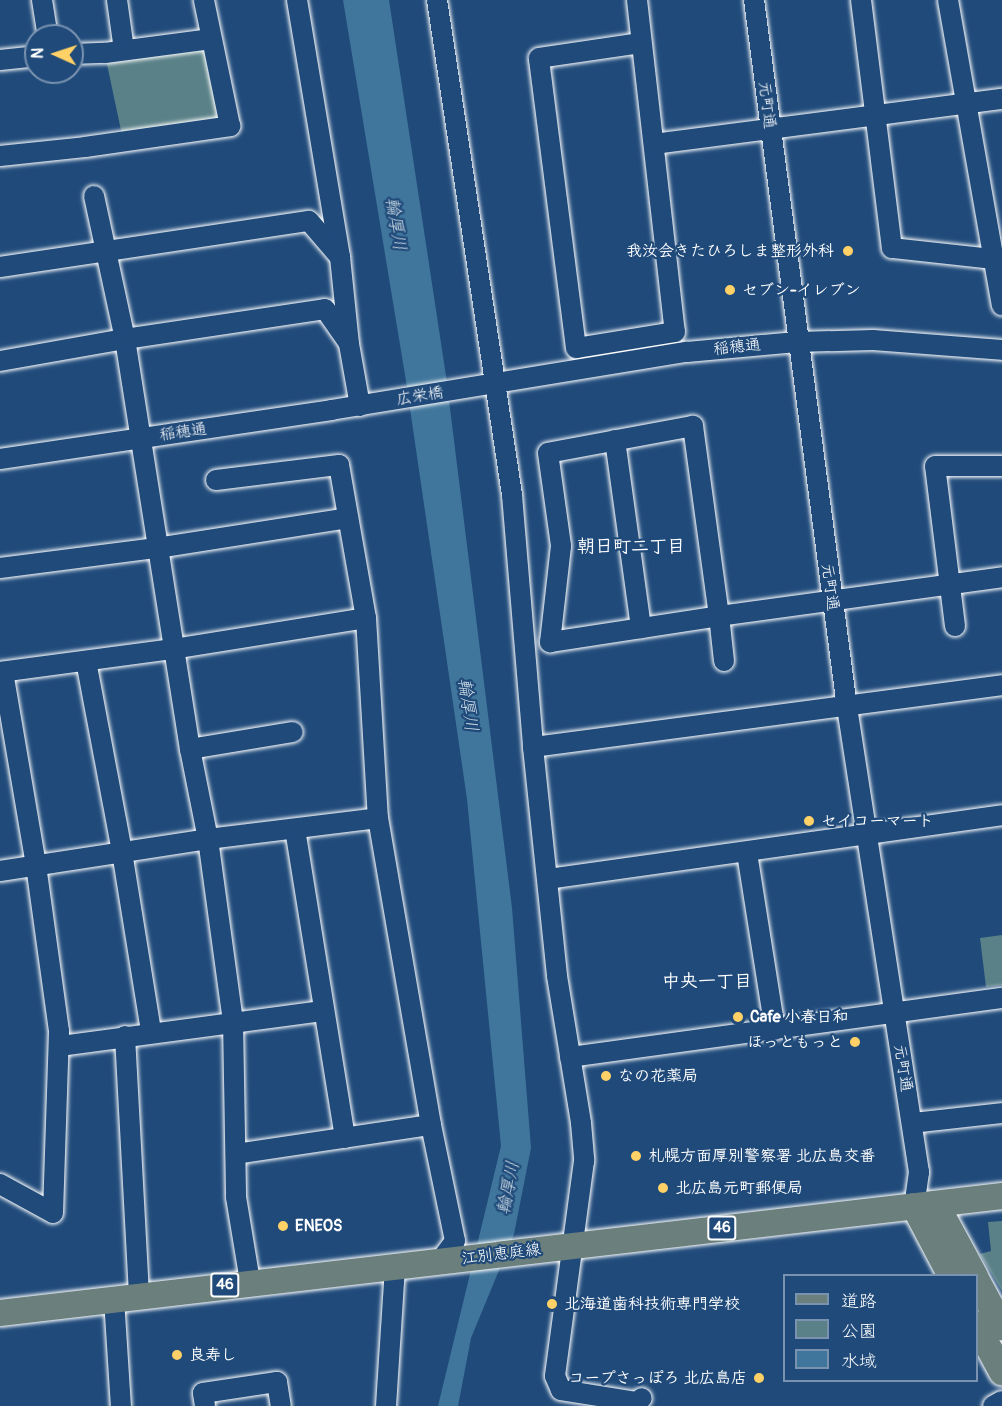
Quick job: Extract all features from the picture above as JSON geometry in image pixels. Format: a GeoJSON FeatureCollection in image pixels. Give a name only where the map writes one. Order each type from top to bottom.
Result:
{"type":"FeatureCollection","features":[{"type":"Feature","properties":{"kind":"main road","name":"江別恵庭線"},"geometry":{"type":"LineString","coordinates":[[0,1313],[1002,1196]]}},
{"type":"Feature","properties":{"kind":"main road"},"geometry":{"type":"LineString","coordinates":[[925,1205],[951,1274]]}},
{"type":"Feature","properties":{"kind":"main road"},"geometry":{"type":"LineString","coordinates":[[925,1205],[974,1274]]}},
{"type":"Feature","properties":{"kind":"main road"},"geometry":{"type":"LineString","coordinates":[[978,1281],[1002,1327]]}},
{"type":"Feature","properties":{"kind":"main road"},"geometry":{"type":"LineString","coordinates":[[978,1328],[1002,1372]]}},
{"type":"Feature","properties":{"kind":"street"},"geometry":{"type":"LineString","coordinates":[[42,0],[46,24]]}},
{"type":"Feature","properties":{"kind":"street"},"geometry":{"type":"LineString","coordinates":[[117,0],[124,50]]}},
{"type":"Feature","properties":{"kind":"street"},"geometry":{"type":"LineString","coordinates":[[0,156],[86,147],[230,126],[204,0]]}},
{"type":"Feature","properties":{"kind":"street"},"geometry":{"type":"LineString","coordinates":[[297,0],[340,257],[349,344],[363,405]]}},
{"type":"Feature","properties":{"kind":"street"},"geometry":{"type":"LineString","coordinates":[[437,0],[512,495],[533,747],[557,976],[581,1124],[584,1161],[555,1376],[561,1390],[639,1402]]}},
{"type":"Feature","properties":{"kind":"street"},"geometry":{"type":"LineString","coordinates":[[637,0],[675,332],[576,348],[539,58],[641,43]]}},
{"type":"Feature","properties":{"kind":"street","name":"元町通"},"geometry":{"type":"LineString","coordinates":[[754,0],[847,707],[925,1205]]}},
{"type":"Feature","properties":{"kind":"street"},"geometry":{"type":"LineString","coordinates":[[861,0],[892,248],[997,260]]}},
{"type":"Feature","properties":{"kind":"street"},"geometry":{"type":"LineString","coordinates":[[948,0],[965,103],[997,260],[1002,305]]}},
{"type":"Feature","properties":{"kind":"street"},"geometry":{"type":"LineString","coordinates":[[84,53],[211,39]]}},
{"type":"Feature","properties":{"kind":"street"},"geometry":{"type":"LineString","coordinates":[[0,60],[24,57]]}},
{"type":"Feature","properties":{"kind":"street"},"geometry":{"type":"LineString","coordinates":[[654,144],[1002,99]]}},
{"type":"Feature","properties":{"kind":"street"},"geometry":{"type":"LineString","coordinates":[[94,196],[125,339],[173,649],[208,838],[233,1021],[236,1197],[250,1282]]}},
{"type":"Feature","properties":{"kind":"street"},"geometry":{"type":"LineString","coordinates":[[0,267],[309,221],[340,257]]}},
{"type":"Feature","properties":{"kind":"street"},"geometry":{"type":"LineString","coordinates":[[0,361],[125,339],[325,309],[349,344]]}},
{"type":"Feature","properties":{"kind":"street","name":"稲穂通"},"geometry":{"type":"LineString","coordinates":[[474,387],[687,352],[798,342],[873,340],[1002,351]]}},
{"type":"Feature","properties":{"kind":"street","name":"広栄橋"},"geometry":{"type":"LineString","coordinates":[[363,405],[474,387]]}},
{"type":"Feature","properties":{"kind":"street","name":"稲穂通"},"geometry":{"type":"LineString","coordinates":[[0,459],[363,405]]}},
{"type":"Feature","properties":{"kind":"street"},"geometry":{"type":"LineString","coordinates":[[724,661],[719,616],[693,426],[548,453],[561,546],[550,642],[719,616],[1002,577]]}},
{"type":"Feature","properties":{"kind":"street"},"geometry":{"type":"LineString","coordinates":[[615,440],[641,628]]}},
{"type":"Feature","properties":{"kind":"street"},"geometry":{"type":"LineString","coordinates":[[216,480],[339,465],[366,618],[378,818],[431,1125],[455,1241],[445,1260]]}},
{"type":"Feature","properties":{"kind":"street"},"geometry":{"type":"LineString","coordinates":[[955,626],[936,466],[1002,466]]}},
{"type":"Feature","properties":{"kind":"street"},"geometry":{"type":"LineString","coordinates":[[0,568],[158,549],[348,518]]}},
{"type":"Feature","properties":{"kind":"street"},"geometry":{"type":"LineString","coordinates":[[0,1184],[53,1213],[60,1046],[36,865],[2,672],[173,649],[366,618]]}},
{"type":"Feature","properties":{"kind":"street"},"geometry":{"type":"LineString","coordinates":[[86,661],[122,852],[151,1032]]}},
{"type":"Feature","properties":{"kind":"street"},"geometry":{"type":"LineString","coordinates":[[533,747],[1002,685]]}},
{"type":"Feature","properties":{"kind":"street"},"geometry":{"type":"LineString","coordinates":[[190,749],[293,732]]}},
{"type":"Feature","properties":{"kind":"street"},"geometry":{"type":"LineString","coordinates":[[548,879],[747,853],[1002,815]]}},
{"type":"Feature","properties":{"kind":"street"},"geometry":{"type":"LineString","coordinates":[[0,871],[208,838],[378,818]]}},
{"type":"Feature","properties":{"kind":"street"},"geometry":{"type":"LineString","coordinates":[[295,829],[322,1011],[345,1138]]}},
{"type":"Feature","properties":{"kind":"street"},"geometry":{"type":"LineString","coordinates":[[747,853],[775,1030]]}},
{"type":"Feature","properties":{"kind":"street"},"geometry":{"type":"LineString","coordinates":[[570,1057],[1002,998]]}},
{"type":"Feature","properties":{"kind":"street"},"geometry":{"type":"LineString","coordinates":[[60,1046],[233,1021],[322,1011]]}},
{"type":"Feature","properties":{"kind":"street"},"geometry":{"type":"LineString","coordinates":[[125,1036],[139,1296]]}},
{"type":"Feature","properties":{"kind":"street"},"geometry":{"type":"LineString","coordinates":[[912,1124],[1002,1113]]}},
{"type":"Feature","properties":{"kind":"street"},"geometry":{"type":"LineString","coordinates":[[236,1154],[431,1125]]}},
{"type":"Feature","properties":{"kind":"street"},"geometry":{"type":"LineString","coordinates":[[386,1406],[395,1266]]}},
{"type":"Feature","properties":{"kind":"street"},"geometry":{"type":"LineString","coordinates":[[114,1299],[121,1406]]}},
{"type":"Feature","properties":{"kind":"street"},"geometry":{"type":"LineString","coordinates":[[205,1406],[203,1393],[277,1382],[281,1406]]}},
{"type":"Feature","properties":{"kind":"street"},"geometry":{"type":"LineString","coordinates":[[993,1406],[1002,1401]]}},
{"type":"Feature","properties":{"kind":"green space"},"geometry":{"type":"Polygon","coordinates":[[[211,39],[230,126],[125,148],[106,61],[211,39]]]}},
{"type":"Feature","properties":{"kind":"green space"},"geometry":{"type":"Polygon","coordinates":[[[1002,935],[1002,985],[986,987],[980,938],[1002,935]]]}},
{"type":"Feature","properties":{"kind":"green space"},"geometry":{"type":"Polygon","coordinates":[[[1002,1221],[1002,1291],[980,1254],[991,1251],[988,1222],[1002,1221]]]}},
{"type":"Feature","properties":{"kind":"water","name":"輪厚川"},"geometry":{"type":"Polygon","coordinates":[[[343,0],[389,0],[446,376],[512,908],[531,1148],[514,1234],[471,1338],[458,1406],[438,1406],[501,1146],[467,799],[406,381],[343,0]]]}},
{"type":"Feature","properties":{"kind":"place","name":"我汝会きたひろしま整形外科"},"geometry":{"type":"Point","coordinates":[848,251]}},
{"type":"Feature","properties":{"kind":"place","name":"セブン-イレブン"},"geometry":{"type":"Point","coordinates":[730,290]}},
{"type":"Feature","properties":{"kind":"place","name":"セイコーマート"},"geometry":{"type":"Point","coordinates":[809,821]}},
{"type":"Feature","properties":{"kind":"place","name":"Cafe 小春日和"},"geometry":{"type":"Point","coordinates":[738,1017]}},
{"type":"Feature","properties":{"kind":"place","name":"ほっともっと"},"geometry":{"type":"Point","coordinates":[855,1042]}},
{"type":"Feature","properties":{"kind":"place","name":"なの花薬局"},"geometry":{"type":"Point","coordinates":[606,1076]}},
{"type":"Feature","properties":{"kind":"place","name":"札幌方面厚別警察署 北広島交番"},"geometry":{"type":"Point","coordinates":[636,1156]}},
{"type":"Feature","properties":{"kind":"place","name":"北広島元町郵便局"},"geometry":{"type":"Point","coordinates":[663,1188]}},
{"type":"Feature","properties":{"kind":"place","name":"ENEOS"},"geometry":{"type":"Point","coordinates":[283,1226]}},
{"type":"Feature","properties":{"kind":"place","name":"北海道歯科技術専門学校"},"geometry":{"type":"Point","coordinates":[552,1304]}},
{"type":"Feature","properties":{"kind":"place","name":"良寿し"},"geometry":{"type":"Point","coordinates":[177,1355]}},
{"type":"Feature","properties":{"kind":"place","name":"コープさっぽろ 北広島店"},"geometry":{"type":"Point","coordinates":[759,1378]}},
{"type":"Feature","properties":{"kind":"district","name":"朝日町二丁目"},"geometry":{"type":"Point","coordinates":[631,547]}},
{"type":"Feature","properties":{"kind":"district","name":"中央一丁目"},"geometry":{"type":"Point","coordinates":[707,982]}}]}
